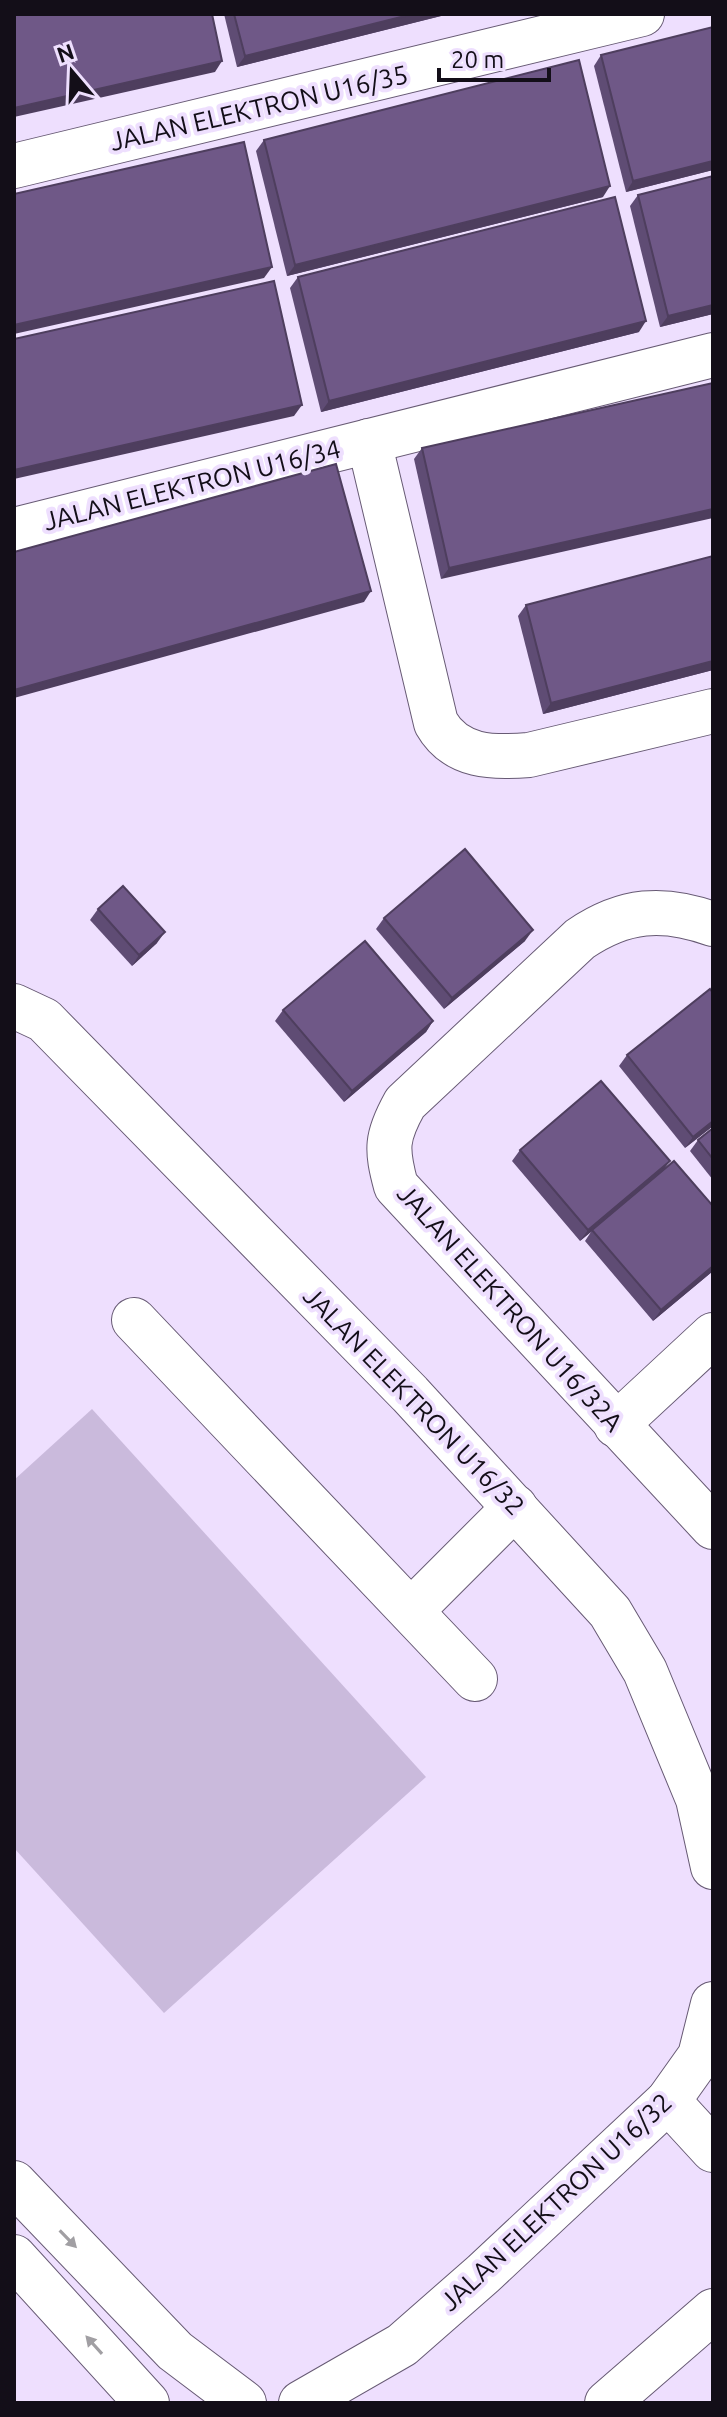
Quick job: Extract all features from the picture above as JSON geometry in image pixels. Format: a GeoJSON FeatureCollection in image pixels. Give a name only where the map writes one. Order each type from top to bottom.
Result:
{"type":"FeatureCollection","features":[{"type":"Feature","properties":{"kind":"street","name":"JALAN ELEKTRON U16/35"},"geometry":{"type":"LineString","coordinates":[[14,166],[642,14]]}},
{"type":"Feature","properties":{"kind":"street","name":"JALAN ELEKTRON U16/34"},"geometry":{"type":"LineString","coordinates":[[14,530],[713,355]]}},
{"type":"Feature","properties":{"kind":"street","name":"JALAN ELEKTRON U16/34"},"geometry":{"type":"LineString","coordinates":[[369,441],[436,723],[454,746],[500,758],[529,755],[713,711]]}},
{"type":"Feature","properties":{"kind":"street","name":"JALAN ELEKTRON U16/32A"},"geometry":{"type":"LineString","coordinates":[[713,924],[667,911],[626,917],[600,925],[580,939],[405,1103],[390,1130],[389,1159],[396,1186],[713,1527]]}},
{"type":"Feature","properties":{"kind":"street","name":"JALAN ELEKTRON U16/32"},"geometry":{"type":"LineString","coordinates":[[14,1006],[44,1020],[399,1382],[610,1612],[645,1671],[698,1799],[713,1867]]}},
{"type":"Feature","properties":{"kind":"street"},"geometry":{"type":"LineString","coordinates":[[134,1320],[475,1679]]}},
{"type":"Feature","properties":{"kind":"street"},"geometry":{"type":"LineString","coordinates":[[616,1425],[713,1335]]}},
{"type":"Feature","properties":{"kind":"street"},"geometry":{"type":"LineString","coordinates":[[411,1611],[515,1507]]}},
{"type":"Feature","properties":{"kind":"street","name":"JALAN ELEKTRON U16/32"},"geometry":{"type":"LineString","coordinates":[[402,2345],[483,2274],[668,2101],[700,2056],[713,2004]]}},
{"type":"Feature","properties":{"kind":"street"},"geometry":{"type":"LineString","coordinates":[[668,2101],[713,2150]]}},
{"type":"Feature","properties":{"kind":"street"},"geometry":{"type":"LineString","coordinates":[[14,2183],[175,2351],[244,2403]]}},
{"type":"Feature","properties":{"kind":"street"},"geometry":{"type":"LineString","coordinates":[[14,2257],[147,2403]]}},
{"type":"Feature","properties":{"kind":"street"},"geometry":{"type":"LineString","coordinates":[[607,2403],[713,2311]]}},
{"type":"Feature","properties":{"kind":"street"},"geometry":{"type":"LineString","coordinates":[[301,2403],[402,2345]]}},
{"type":"Feature","properties":{"kind":"street"},"geometry":{"type":"LineString","coordinates":[[362,2403],[402,2345]]}},
{"type":"Feature","properties":{"kind":"shaded area"},"geometry":{"type":"Polygon","coordinates":[[[92,1409],[426,1777],[164,2013],[14,1848],[14,1480],[92,1409]]]}},
{"type":"Feature","properties":{"kind":"building"},"geometry":{"type":"Polygon","coordinates":[[[14,14],[212,14],[222,61],[14,108],[14,14]]]}},
{"type":"Feature","properties":{"kind":"building"},"geometry":{"type":"Polygon","coordinates":[[[234,14],[413,14],[245,56],[234,14]]]}},
{"type":"Feature","properties":{"kind":"building"},"geometry":{"type":"Polygon","coordinates":[[[713,27],[713,161],[633,181],[601,55],[713,27]]]}},
{"type":"Feature","properties":{"kind":"building"},"geometry":{"type":"Polygon","coordinates":[[[579,60],[610,186],[295,265],[264,140],[579,60]]]}},
{"type":"Feature","properties":{"kind":"building"},"geometry":{"type":"Polygon","coordinates":[[[244,142],[272,267],[14,325],[14,194],[244,142]]]}},
{"type":"Feature","properties":{"kind":"building"},"geometry":{"type":"Polygon","coordinates":[[[713,176],[713,305],[668,316],[638,195],[713,176]]]}},
{"type":"Feature","properties":{"kind":"building"},"geometry":{"type":"Polygon","coordinates":[[[615,197],[646,321],[329,401],[298,277],[615,197]]]}},
{"type":"Feature","properties":{"kind":"building"},"geometry":{"type":"Polygon","coordinates":[[[274,281],[302,405],[14,470],[14,339],[274,281]]]}},
{"type":"Feature","properties":{"kind":"building"},"geometry":{"type":"Polygon","coordinates":[[[713,383],[713,509],[449,568],[422,448],[713,383]]]}},
{"type":"Feature","properties":{"kind":"building"},"geometry":{"type":"Polygon","coordinates":[[[336,464],[371,591],[14,690],[14,552],[336,464]]]}},
{"type":"Feature","properties":{"kind":"building"},"geometry":{"type":"Polygon","coordinates":[[[713,556],[713,661],[551,703],[526,605],[713,556]]]}},
{"type":"Feature","properties":{"kind":"building"},"geometry":{"type":"Polygon","coordinates":[[[465,849],[533,930],[452,998],[384,918],[465,849]]]}},
{"type":"Feature","properties":{"kind":"building"},"geometry":{"type":"Polygon","coordinates":[[[123,886],[165,932],[139,955],[98,909],[123,886]]]}},
{"type":"Feature","properties":{"kind":"building"},"geometry":{"type":"Polygon","coordinates":[[[365,941],[433,1021],[352,1091],[283,1010],[365,941]]]}},
{"type":"Feature","properties":{"kind":"building"},"geometry":{"type":"Polygon","coordinates":[[[710,989],[713,993],[713,1121],[693,1137],[627,1055],[710,989]]]}},
{"type":"Feature","properties":{"kind":"building"},"geometry":{"type":"Polygon","coordinates":[[[601,1081],[670,1161],[588,1230],[520,1150],[601,1081]]]}},
{"type":"Feature","properties":{"kind":"building"},"geometry":{"type":"Polygon","coordinates":[[[713,1128],[713,1159],[698,1140],[713,1128]]]}},
{"type":"Feature","properties":{"kind":"building"},"geometry":{"type":"Polygon","coordinates":[[[674,1161],[713,1206],[713,1266],[661,1310],[592,1230],[674,1161]]]}}]}
